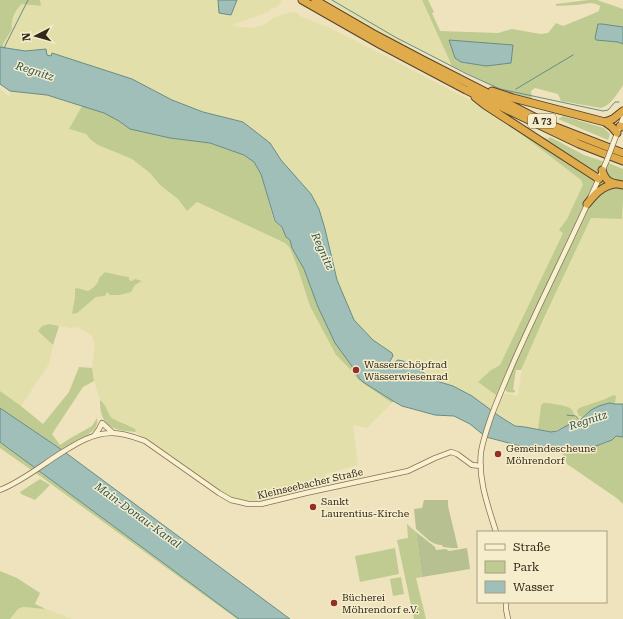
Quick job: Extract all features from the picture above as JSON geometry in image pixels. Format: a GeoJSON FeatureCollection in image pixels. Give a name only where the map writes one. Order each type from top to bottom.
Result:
{"type":"FeatureCollection","features":[{"type":"Feature","properties":{"kind":"highway","name":"A 73"},"geometry":{"type":"LineString","coordinates":[[302,0],[381,45],[466,90],[579,144],[623,161]]}},
{"type":"Feature","properties":{"kind":"highway","name":"A 73"},"geometry":{"type":"LineString","coordinates":[[315,0],[372,33],[548,124],[623,153]]}},
{"type":"Feature","properties":{"kind":"highway"},"geometry":{"type":"LineString","coordinates":[[464,81],[513,98],[605,122],[617,133]]}},
{"type":"Feature","properties":{"kind":"highway"},"geometry":{"type":"LineString","coordinates":[[466,90],[485,105],[598,179]]}},
{"type":"Feature","properties":{"kind":"highway"},"geometry":{"type":"LineString","coordinates":[[605,122],[613,119],[623,111]]}},
{"type":"Feature","properties":{"kind":"highway"},"geometry":{"type":"LineString","coordinates":[[602,170],[607,180],[615,184],[623,185]]}},
{"type":"Feature","properties":{"kind":"highway"},"geometry":{"type":"LineString","coordinates":[[587,204],[602,188],[615,184]]}},
{"type":"Feature","properties":{"kind":"street"},"geometry":{"type":"LineString","coordinates":[[496,531],[486,498],[481,466],[481,453],[485,436],[499,396],[537,311],[574,234],[607,160],[617,133],[622,127],[623,118]]}},
{"type":"Feature","properties":{"kind":"street"},"geometry":{"type":"LineString","coordinates":[[94,436],[102,423],[112,433]]}},
{"type":"Feature","properties":{"kind":"street","name":"Kleinseebacher Straße"},"geometry":{"type":"LineString","coordinates":[[0,490],[9,486],[78,443],[94,436],[112,433],[124,434],[145,441],[218,493],[231,500],[248,504],[261,504],[408,471],[450,452],[457,454],[472,465],[481,466]]}},
{"type":"Feature","properties":{"kind":"street"},"geometry":{"type":"LineString","coordinates":[[506,603],[508,619]]}},
{"type":"Feature","properties":{"kind":"shaded area"},"geometry":{"type":"Polygon","coordinates":[[[40,0],[280,0],[282,1],[268,12],[232,25],[252,28],[265,24],[272,19],[290,12],[297,13],[300,16],[330,28],[397,62],[496,114],[581,180],[583,185],[582,188],[560,230],[563,233],[500,365],[491,370],[496,395],[497,393],[502,395],[503,393],[518,396],[522,367],[591,218],[622,219],[623,200],[623,404],[615,404],[616,402],[611,396],[579,408],[579,416],[583,417],[578,422],[577,418],[541,406],[538,429],[515,426],[472,396],[453,386],[433,380],[416,367],[398,360],[391,363],[392,353],[373,340],[354,320],[337,280],[319,209],[311,194],[281,160],[270,143],[243,122],[203,112],[172,100],[132,79],[55,53],[51,56],[46,55],[46,49],[25,51],[3,48],[3,44],[12,29],[11,24],[19,6],[22,4],[40,6],[40,0]]]}},
{"type":"Feature","properties":{"kind":"shaded area"},"geometry":{"type":"Polygon","coordinates":[[[326,0],[422,0],[452,66],[407,43],[399,42],[326,0]]]}},
{"type":"Feature","properties":{"kind":"shaded area"},"geometry":{"type":"Polygon","coordinates":[[[0,89],[11,98],[10,91],[47,95],[82,106],[69,129],[86,134],[98,145],[132,159],[150,173],[160,185],[178,199],[187,211],[196,202],[285,243],[290,248],[299,272],[336,355],[350,369],[358,381],[392,403],[367,428],[353,425],[358,465],[325,474],[326,484],[260,502],[248,502],[240,501],[219,492],[136,432],[135,429],[113,419],[103,401],[100,400],[94,381],[92,368],[95,344],[92,336],[78,327],[70,328],[49,324],[38,330],[53,345],[49,364],[21,406],[0,391],[0,89]],[[105,272],[94,287],[88,291],[77,288],[75,289],[73,313],[96,297],[105,296],[107,292],[111,295],[132,281],[129,280],[129,277],[105,272]]]}},
{"type":"Feature","properties":{"kind":"shaded area"},"geometry":{"type":"Polygon","coordinates":[[[23,607],[46,609],[72,619],[10,619],[18,609],[23,607]]]}},
{"type":"Feature","properties":{"kind":"green space"},"geometry":{"type":"Polygon","coordinates":[[[0,0],[40,0],[41,6],[22,4],[20,6],[14,15],[12,29],[3,44],[3,48],[0,47],[0,0]]]}},
{"type":"Feature","properties":{"kind":"green space"},"geometry":{"type":"Polygon","coordinates":[[[422,0],[428,0],[434,12],[432,13],[440,31],[498,33],[512,29],[541,34],[548,33],[556,23],[563,26],[595,13],[599,11],[600,6],[591,3],[556,6],[556,4],[597,0],[623,9],[623,85],[611,102],[601,108],[561,101],[558,94],[535,88],[531,91],[532,100],[512,95],[452,66],[422,0]]]}},
{"type":"Feature","properties":{"kind":"green space"},"geometry":{"type":"Polygon","coordinates":[[[82,106],[104,113],[130,129],[170,138],[210,143],[244,155],[254,162],[261,174],[274,221],[282,227],[286,237],[290,240],[292,248],[304,269],[318,307],[359,378],[393,401],[392,403],[358,380],[350,369],[336,355],[310,306],[290,248],[285,243],[197,202],[187,211],[178,199],[160,185],[150,173],[132,159],[98,145],[86,134],[69,129],[82,106]]]}},
{"type":"Feature","properties":{"kind":"green space"},"geometry":{"type":"Polygon","coordinates":[[[563,116],[604,128],[610,134],[608,140],[558,119],[563,116]]]}},
{"type":"Feature","properties":{"kind":"green space"},"geometry":{"type":"Polygon","coordinates":[[[511,126],[548,139],[550,137],[584,155],[623,169],[622,219],[591,218],[521,370],[516,370],[513,390],[515,390],[515,392],[511,393],[505,389],[510,374],[537,315],[533,313],[496,395],[478,382],[491,370],[500,365],[563,233],[559,230],[567,219],[583,185],[581,180],[511,126]]]}},
{"type":"Feature","properties":{"kind":"green space"},"geometry":{"type":"Polygon","coordinates":[[[105,272],[129,277],[129,280],[132,281],[135,279],[142,281],[135,285],[131,292],[120,295],[110,295],[107,292],[105,296],[96,297],[77,313],[72,314],[75,289],[77,288],[88,291],[94,287],[99,278],[105,272]]]}},
{"type":"Feature","properties":{"kind":"green space"},"geometry":{"type":"Polygon","coordinates":[[[49,324],[59,326],[53,345],[38,331],[42,326],[49,324]]]}},
{"type":"Feature","properties":{"kind":"green space"},"geometry":{"type":"Polygon","coordinates":[[[79,367],[92,368],[94,381],[83,387],[52,434],[60,445],[92,426],[97,418],[97,422],[93,431],[62,450],[0,408],[0,391],[43,424],[69,392],[79,367]]]}},
{"type":"Feature","properties":{"kind":"green space"},"geometry":{"type":"Polygon","coordinates":[[[614,395],[616,396],[615,404],[591,410],[583,417],[579,416],[577,411],[579,408],[614,395]]]}},
{"type":"Feature","properties":{"kind":"green space"},"geometry":{"type":"Polygon","coordinates":[[[100,400],[104,403],[112,418],[135,429],[136,432],[116,429],[107,424],[101,413],[100,400]]]}},
{"type":"Feature","properties":{"kind":"green space"},"geometry":{"type":"Polygon","coordinates":[[[543,403],[561,405],[570,408],[578,422],[551,432],[538,429],[541,406],[543,403]]]}},
{"type":"Feature","properties":{"kind":"green space"},"geometry":{"type":"Polygon","coordinates":[[[616,436],[623,437],[623,504],[567,464],[561,451],[599,445],[612,440],[616,436]]]}},
{"type":"Feature","properties":{"kind":"green space"},"geometry":{"type":"Polygon","coordinates":[[[0,442],[239,619],[0,448],[0,442]]]}},
{"type":"Feature","properties":{"kind":"green space"},"geometry":{"type":"Polygon","coordinates":[[[40,479],[50,485],[35,500],[21,494],[20,492],[40,479]]]}},
{"type":"Feature","properties":{"kind":"green space"},"geometry":{"type":"Polygon","coordinates":[[[424,500],[448,500],[448,506],[458,548],[443,547],[442,545],[435,544],[416,529],[414,509],[422,508],[424,500]]]}},
{"type":"Feature","properties":{"kind":"green space"},"geometry":{"type":"Polygon","coordinates":[[[407,524],[416,532],[422,577],[416,578],[426,619],[414,619],[397,540],[408,538],[407,524]]]}},
{"type":"Feature","properties":{"kind":"green space"},"geometry":{"type":"Polygon","coordinates":[[[416,532],[435,547],[436,550],[446,549],[449,551],[467,548],[470,569],[422,577],[416,532]]]}},
{"type":"Feature","properties":{"kind":"green space"},"geometry":{"type":"Polygon","coordinates":[[[395,548],[399,574],[360,582],[355,556],[395,548]]]}},
{"type":"Feature","properties":{"kind":"green space"},"geometry":{"type":"Polygon","coordinates":[[[0,571],[17,578],[40,593],[35,604],[46,609],[23,607],[18,609],[10,619],[0,619],[0,571]]]}},
{"type":"Feature","properties":{"kind":"green space"},"geometry":{"type":"Polygon","coordinates":[[[401,577],[404,594],[393,596],[390,579],[401,577]]]}},
{"type":"Feature","properties":{"kind":"water"},"geometry":{"type":"Polygon","coordinates":[[[218,0],[237,0],[231,15],[219,13],[218,0]]]}},
{"type":"Feature","properties":{"kind":"water"},"geometry":{"type":"Polygon","coordinates":[[[598,24],[623,27],[623,44],[618,42],[596,40],[595,38],[598,24]]]}},
{"type":"Feature","properties":{"kind":"water"},"geometry":{"type":"Polygon","coordinates":[[[449,40],[513,45],[511,63],[486,66],[461,62],[455,58],[449,40]]]}},
{"type":"Feature","properties":{"kind":"water","name":"Regnitz"},"geometry":{"type":"Polygon","coordinates":[[[0,47],[25,51],[46,49],[47,55],[51,56],[52,53],[132,79],[172,100],[203,112],[243,122],[270,143],[281,160],[311,194],[319,209],[337,280],[354,320],[373,340],[392,353],[393,356],[390,362],[393,363],[398,360],[417,367],[433,380],[453,386],[472,396],[515,426],[551,432],[557,431],[578,422],[591,410],[599,406],[609,403],[623,404],[623,437],[616,436],[612,440],[596,446],[561,451],[520,446],[486,437],[470,424],[454,416],[435,415],[402,406],[393,401],[359,378],[335,343],[318,307],[304,269],[292,248],[290,240],[286,237],[282,227],[275,221],[261,174],[254,162],[244,155],[210,143],[170,138],[130,129],[104,113],[47,95],[10,91],[0,84],[0,47]]]}},
{"type":"Feature","properties":{"kind":"water","name":"Main-Donau-Kanal"},"geometry":{"type":"Polygon","coordinates":[[[0,408],[62,450],[290,619],[239,619],[0,442],[0,408]]]}},
{"type":"Feature","properties":{"kind":"waterway"},"geometry":{"type":"LineString","coordinates":[[4,48],[28,0]]}},
{"type":"Feature","properties":{"kind":"waterway"},"geometry":{"type":"LineString","coordinates":[[332,0],[395,37],[467,74],[500,89],[603,111],[608,110],[615,102],[619,102]]}},
{"type":"Feature","properties":{"kind":"waterway"},"geometry":{"type":"LineString","coordinates":[[516,89],[573,55]]}},
{"type":"Feature","properties":{"kind":"waterway","name":"Regnitz"},"geometry":{"type":"LineString","coordinates":[[567,415],[576,416],[579,421]]}},
{"type":"Feature","properties":{"kind":"place","name":"Wasserschöpfrad Wässerwiesenrad"},"geometry":{"type":"Point","coordinates":[356,370]}},
{"type":"Feature","properties":{"kind":"place","name":"Gemeindescheune Möhrendorf"},"geometry":{"type":"Point","coordinates":[498,454]}},
{"type":"Feature","properties":{"kind":"place","name":"Sankt Laurentius-Kirche"},"geometry":{"type":"Point","coordinates":[313,507]}},
{"type":"Feature","properties":{"kind":"place","name":"Bücherei Möhrendorf e.V."},"geometry":{"type":"Point","coordinates":[334,603]}}]}
